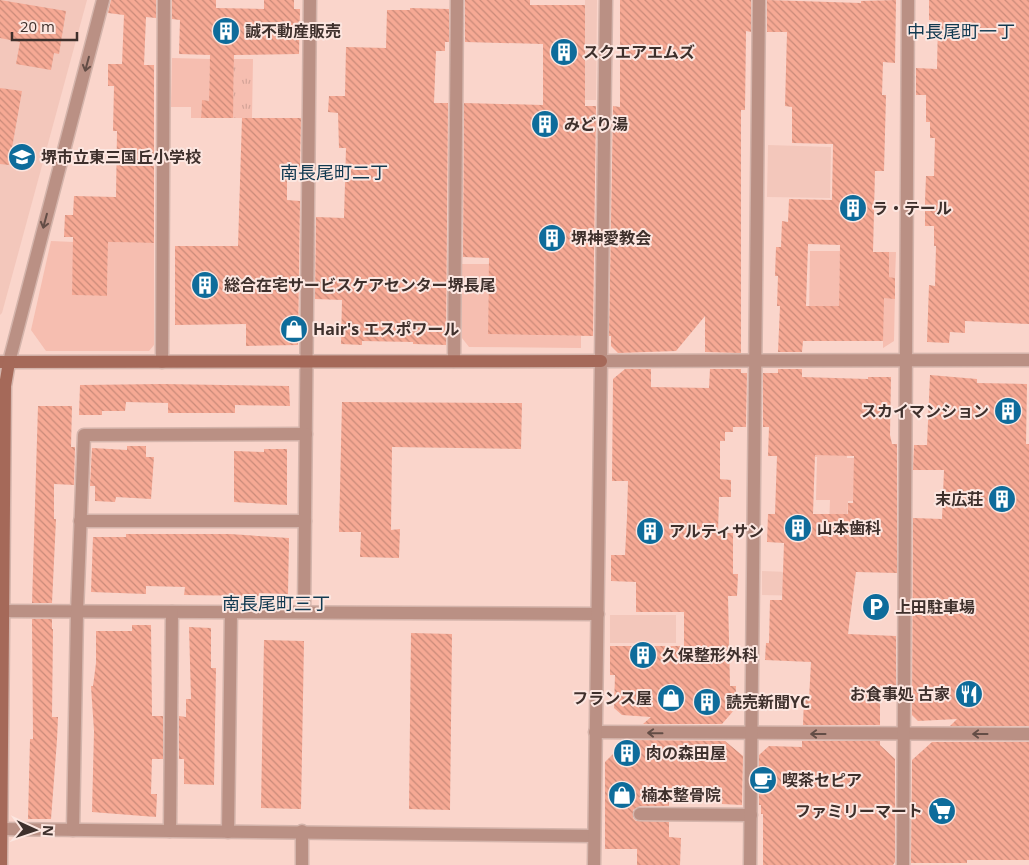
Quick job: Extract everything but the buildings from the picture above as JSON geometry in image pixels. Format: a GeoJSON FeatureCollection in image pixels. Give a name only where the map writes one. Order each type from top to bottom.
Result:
{"type":"FeatureCollection","features":[{"type":"Feature","properties":{"kind":"street"},"geometry":{"type":"LineString","coordinates":[[1,865],[1,611],[4,362],[103,0]]}},
{"type":"Feature","properties":{"kind":"street"},"geometry":{"type":"LineString","coordinates":[[162,362],[164,0]]}},
{"type":"Feature","properties":{"kind":"street"},"geometry":{"type":"LineString","coordinates":[[304,612],[310,0]]}},
{"type":"Feature","properties":{"kind":"street"},"geometry":{"type":"LineString","coordinates":[[454,361],[457,0]]}},
{"type":"Feature","properties":{"kind":"street"},"geometry":{"type":"LineString","coordinates":[[594,865],[606,0]]}},
{"type":"Feature","properties":{"kind":"street"},"geometry":{"type":"LineString","coordinates":[[750,865],[759,0]]}},
{"type":"Feature","properties":{"kind":"street"},"geometry":{"type":"LineString","coordinates":[[903,865],[908,0]]}},
{"type":"Feature","properties":{"kind":"street"},"geometry":{"type":"LineString","coordinates":[[4,362],[1029,360]]}},
{"type":"Feature","properties":{"kind":"street"},"geometry":{"type":"LineString","coordinates":[[73,830],[77,612],[84,435],[306,434]]}},
{"type":"Feature","properties":{"kind":"street"},"geometry":{"type":"LineString","coordinates":[[80,521],[305,521]]}},
{"type":"Feature","properties":{"kind":"street"},"geometry":{"type":"LineString","coordinates":[[1,611],[598,614]]}},
{"type":"Feature","properties":{"kind":"street"},"geometry":{"type":"LineString","coordinates":[[170,831],[172,612]]}},
{"type":"Feature","properties":{"kind":"street"},"geometry":{"type":"LineString","coordinates":[[228,832],[231,612]]}},
{"type":"Feature","properties":{"kind":"street"},"geometry":{"type":"LineString","coordinates":[[595,732],[1029,734]]}},
{"type":"Feature","properties":{"kind":"street"},"geometry":{"type":"LineString","coordinates":[[640,814],[750,815]]}},
{"type":"Feature","properties":{"kind":"street"},"geometry":{"type":"LineString","coordinates":[[1,829],[302,831],[594,836]]}},
{"type":"Feature","properties":{"kind":"street"},"geometry":{"type":"LineString","coordinates":[[302,831],[302,865]]}},
{"type":"Feature","properties":{"kind":"shaded area","name":"堺市立東三国丘小学校"},"geometry":{"type":"Polygon","coordinates":[[[0,0],[87,0],[0,315],[0,0]]]}},
{"type":"Feature","properties":{"kind":"shaded area"},"geometry":{"type":"Polygon","coordinates":[[[585,0],[597,0],[596,100],[585,100],[585,0]]]}},
{"type":"Feature","properties":{"kind":"shaded area"},"geometry":{"type":"Polygon","coordinates":[[[768,145],[831,147],[830,198],[767,197],[768,145]]]}},
{"type":"Feature","properties":{"kind":"shaded area"},"geometry":{"type":"Polygon","coordinates":[[[762,571],[813,573],[809,596],[762,595],[762,571]]]}},
{"type":"Feature","properties":{"kind":"shaded area"},"geometry":{"type":"Polygon","coordinates":[[[610,615],[676,615],[676,643],[610,643],[610,615]]]}},
{"type":"Feature","properties":{"kind":"green space"},"geometry":{"type":"Polygon","coordinates":[[[172,58],[210,59],[209,101],[202,101],[201,118],[191,118],[191,107],[171,107],[172,58]]]}},
{"type":"Feature","properties":{"kind":"green space"},"geometry":{"type":"Polygon","coordinates":[[[234,59],[253,59],[252,118],[225,118],[233,104],[234,59]]]}},
{"type":"Feature","properties":{"kind":"green space"},"geometry":{"type":"Polygon","coordinates":[[[51,241],[74,242],[72,295],[107,296],[108,242],[154,243],[154,345],[149,351],[46,351],[31,330],[51,241]]]}},
{"type":"Feature","properties":{"kind":"green space"},"geometry":{"type":"Polygon","coordinates":[[[810,251],[840,251],[839,306],[809,318],[810,251]]]}},
{"type":"Feature","properties":{"kind":"green space"},"geometry":{"type":"Polygon","coordinates":[[[889,252],[896,252],[895,278],[888,277],[895,292],[894,341],[883,348],[883,317],[872,310],[889,252]]]}},
{"type":"Feature","properties":{"kind":"green space"},"geometry":{"type":"Polygon","coordinates":[[[462,264],[530,264],[530,277],[489,277],[488,334],[581,336],[581,348],[469,347],[462,338],[462,264]]]}},
{"type":"Feature","properties":{"kind":"green space"},"geometry":{"type":"Polygon","coordinates":[[[815,431],[848,433],[847,458],[861,458],[853,501],[848,501],[847,528],[829,529],[830,500],[816,500],[817,457],[814,457],[815,431]]]}},
{"type":"Feature","properties":{"kind":"place","name":"誠不動産販売"},"geometry":{"type":"Point","coordinates":[226,31]}},
{"type":"Feature","properties":{"kind":"place","name":"スクエアエムズ"},"geometry":{"type":"Point","coordinates":[564,52]}},
{"type":"Feature","properties":{"kind":"place","name":"みどり湯"},"geometry":{"type":"Point","coordinates":[545,124]}},
{"type":"Feature","properties":{"kind":"place","name":"堺市立東三国丘小学校"},"geometry":{"type":"Point","coordinates":[22,157]}},
{"type":"Feature","properties":{"kind":"place","name":"ラ・テール"},"geometry":{"type":"Point","coordinates":[853,208]}},
{"type":"Feature","properties":{"kind":"place","name":"堺神愛教会"},"geometry":{"type":"Point","coordinates":[552,238]}},
{"type":"Feature","properties":{"kind":"place","name":"総合在宅サービスケアセンター堺長尾"},"geometry":{"type":"Point","coordinates":[205,285]}},
{"type":"Feature","properties":{"kind":"place","name":"Hair's エスポワール"},"geometry":{"type":"Point","coordinates":[294,329]}},
{"type":"Feature","properties":{"kind":"place","name":"スカイマンション"},"geometry":{"type":"Point","coordinates":[1008,411]}},
{"type":"Feature","properties":{"kind":"place","name":"末広荘"},"geometry":{"type":"Point","coordinates":[1002,499]}},
{"type":"Feature","properties":{"kind":"place","name":"山本歯科"},"geometry":{"type":"Point","coordinates":[798,528]}},
{"type":"Feature","properties":{"kind":"place","name":"アルティサン"},"geometry":{"type":"Point","coordinates":[650,531]}},
{"type":"Feature","properties":{"kind":"place","name":"上田駐車場"},"geometry":{"type":"Point","coordinates":[876,607]}},
{"type":"Feature","properties":{"kind":"place","name":"久保整形外科"},"geometry":{"type":"Point","coordinates":[643,655]}},
{"type":"Feature","properties":{"kind":"place","name":"お食事処 古家"},"geometry":{"type":"Point","coordinates":[969,694]}},
{"type":"Feature","properties":{"kind":"place","name":"フランス屋"},"geometry":{"type":"Point","coordinates":[671,698]}},
{"type":"Feature","properties":{"kind":"place","name":"読売新聞YC"},"geometry":{"type":"Point","coordinates":[707,702]}},
{"type":"Feature","properties":{"kind":"place","name":"肉の森田屋"},"geometry":{"type":"Point","coordinates":[627,753]}},
{"type":"Feature","properties":{"kind":"place","name":"喫茶セピア"},"geometry":{"type":"Point","coordinates":[763,780]}},
{"type":"Feature","properties":{"kind":"place","name":"楠本整骨院"},"geometry":{"type":"Point","coordinates":[622,795]}},
{"type":"Feature","properties":{"kind":"place","name":"ファミリーマート"},"geometry":{"type":"Point","coordinates":[942,811]}},
{"type":"Feature","properties":{"kind":"district","name":"中長尾町一丁"},"geometry":{"type":"Point","coordinates":[961,31]}},
{"type":"Feature","properties":{"kind":"district","name":"南長尾町二丁"},"geometry":{"type":"Point","coordinates":[334,172]}},
{"type":"Feature","properties":{"kind":"district","name":"南長尾町三丁"},"geometry":{"type":"Point","coordinates":[276,603]}}]}
